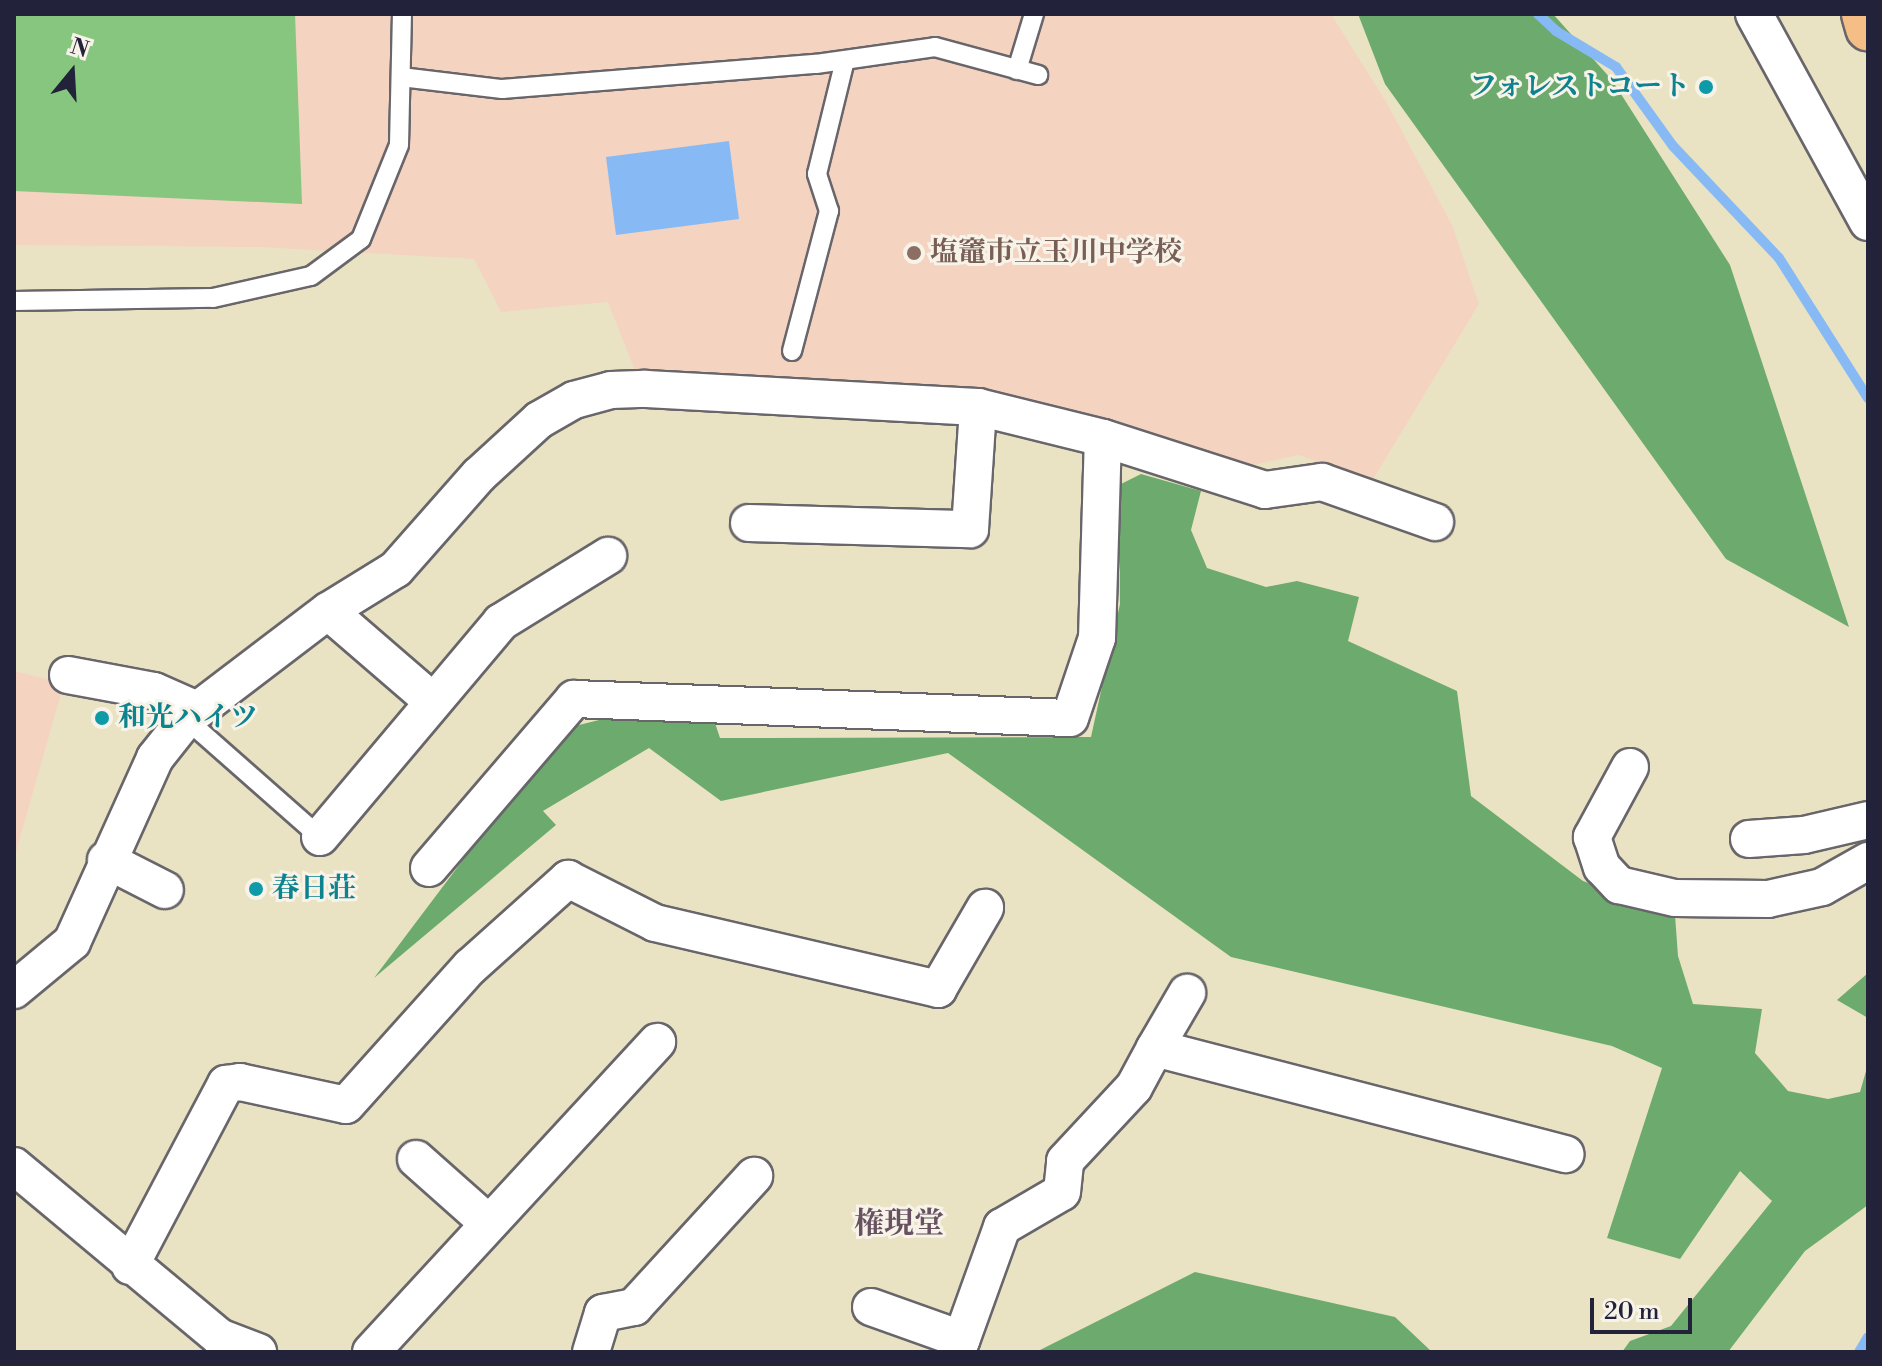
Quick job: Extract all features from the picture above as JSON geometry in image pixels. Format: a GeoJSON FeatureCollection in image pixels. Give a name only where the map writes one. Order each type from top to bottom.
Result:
{"type":"FeatureCollection","features":[{"type":"Feature","properties":{"kind":"main road"},"geometry":{"type":"LineString","coordinates":[[1864,14],[1868,28]]}},
{"type":"Feature","properties":{"kind":"street"},"geometry":{"type":"LineString","coordinates":[[1754,14],[1868,222]]}},
{"type":"Feature","properties":{"kind":"street"},"geometry":{"type":"LineString","coordinates":[[14,990],[72,942],[106,860],[155,758],[192,714],[328,611],[396,569],[479,475],[539,420],[574,400],[611,390],[646,389],[978,407],[1103,438],[1265,490],[1322,482],[1435,522]]}},
{"type":"Feature","properties":{"kind":"street"},"geometry":{"type":"LineString","coordinates":[[749,523],[970,529],[978,407]]}},
{"type":"Feature","properties":{"kind":"street"},"geometry":{"type":"LineString","coordinates":[[429,868],[574,699],[1070,718],[1097,638],[1103,438]]}},
{"type":"Feature","properties":{"kind":"street"},"geometry":{"type":"LineString","coordinates":[[320,837],[431,700],[501,622],[608,556]]}},
{"type":"Feature","properties":{"kind":"street"},"geometry":{"type":"LineString","coordinates":[[328,611],[431,700]]}},
{"type":"Feature","properties":{"kind":"street"},"geometry":{"type":"LineString","coordinates":[[68,675],[154,691],[192,714]]}},
{"type":"Feature","properties":{"kind":"street"},"geometry":{"type":"LineString","coordinates":[[1630,767],[1592,837],[1602,867],[1619,885],[1675,898],[1768,899],[1822,887],[1868,861]]}},
{"type":"Feature","properties":{"kind":"street"},"geometry":{"type":"LineString","coordinates":[[1749,839],[1804,835],[1868,820]]}},
{"type":"Feature","properties":{"kind":"street"},"geometry":{"type":"LineString","coordinates":[[106,860],[165,890]]}},
{"type":"Feature","properties":{"kind":"street"},"geometry":{"type":"LineString","coordinates":[[130,1266],[226,1084],[240,1082],[346,1105],[470,967],[568,879],[655,923],[938,989],[985,908]]}},
{"type":"Feature","properties":{"kind":"street"},"geometry":{"type":"LineString","coordinates":[[871,1307],[959,1345],[1002,1227],[1062,1192],[1065,1161],[1134,1087],[1187,993]]}},
{"type":"Feature","properties":{"kind":"street"},"geometry":{"type":"LineString","coordinates":[[371,1352],[487,1222],[657,1042]]}},
{"type":"Feature","properties":{"kind":"street"},"geometry":{"type":"LineString","coordinates":[[1155,1048],[1566,1154]]}},
{"type":"Feature","properties":{"kind":"street"},"geometry":{"type":"LineString","coordinates":[[416,1159],[487,1222]]}},
{"type":"Feature","properties":{"kind":"street"},"geometry":{"type":"LineString","coordinates":[[14,1166],[130,1266],[219,1337],[258,1352]]}},
{"type":"Feature","properties":{"kind":"street"},"geometry":{"type":"LineString","coordinates":[[591,1352],[603,1313],[634,1307],[754,1176]]}},
{"type":"Feature","properties":{"kind":"lane"},"geometry":{"type":"LineString","coordinates":[[14,301],[213,298],[311,276],[361,239],[399,145],[402,14]]}},
{"type":"Feature","properties":{"kind":"lane"},"geometry":{"type":"LineString","coordinates":[[1017,70],[1034,14]]}},
{"type":"Feature","properties":{"kind":"lane"},"geometry":{"type":"LineString","coordinates":[[401,77],[502,89],[845,60],[935,47],[1038,75]]}},
{"type":"Feature","properties":{"kind":"lane"},"geometry":{"type":"LineString","coordinates":[[792,351],[829,211],[817,174],[845,60]]}},
{"type":"Feature","properties":{"kind":"lane"},"geometry":{"type":"LineString","coordinates":[[192,714],[320,837]]}},
{"type":"Feature","properties":{"kind":"shaded area","name":"塩竈市立玉川中学校"},"geometry":{"type":"Polygon","coordinates":[[[14,14],[1331,14],[1388,105],[1452,225],[1479,304],[1372,481],[1299,455],[1239,468],[1004,394],[637,376],[608,302],[501,312],[474,259],[259,247],[14,245],[14,14]]]}},
{"type":"Feature","properties":{"kind":"shaded area"},"geometry":{"type":"Polygon","coordinates":[[[14,671],[64,683],[16,852],[14,851],[14,671]]]}},
{"type":"Feature","properties":{"kind":"green space"},"geometry":{"type":"Polygon","coordinates":[[[14,14],[295,14],[302,204],[14,191],[14,14]]]}},
{"type":"Feature","properties":{"kind":"green space"},"geometry":{"type":"Polygon","coordinates":[[[1358,14],[1553,14],[1612,80],[1730,265],[1849,627],[1726,559],[1385,84],[1358,14]]]}},
{"type":"Feature","properties":{"kind":"green space"},"geometry":{"type":"Polygon","coordinates":[[[1141,474],[1201,491],[1191,530],[1207,568],[1266,587],[1297,581],[1359,597],[1348,641],[1457,691],[1471,796],[1583,881],[1675,915],[1678,956],[1693,1004],[1762,1009],[1755,1053],[1788,1091],[1828,1099],[1860,1092],[1868,1064],[1868,1205],[1805,1251],[1728,1352],[1622,1352],[1630,1341],[1671,1326],[1772,1201],[1740,1171],[1680,1259],[1607,1238],[1662,1068],[1612,1046],[1231,957],[948,753],[721,801],[649,748],[543,811],[556,825],[374,978],[487,828],[571,727],[603,719],[715,723],[720,738],[1091,737],[1120,604],[1119,485],[1141,474]]]}},
{"type":"Feature","properties":{"kind":"green space"},"geometry":{"type":"Polygon","coordinates":[[[1868,973],[1868,1018],[1837,1000],[1868,973]]]}},
{"type":"Feature","properties":{"kind":"green space"},"geometry":{"type":"Polygon","coordinates":[[[1195,1272],[1395,1317],[1432,1352],[1036,1352],[1195,1272]]]}},
{"type":"Feature","properties":{"kind":"water"},"geometry":{"type":"Polygon","coordinates":[[[729,141],[739,219],[616,235],[606,157],[729,141]]]}},
{"type":"Feature","properties":{"kind":"waterway"},"geometry":{"type":"LineString","coordinates":[[1538,14],[1556,31],[1616,67],[1673,146],[1779,258],[1868,398]]}},
{"type":"Feature","properties":{"kind":"waterway"},"geometry":{"type":"LineString","coordinates":[[1859,1352],[1868,1337]]}},
{"type":"Feature","properties":{"kind":"place","name":"フォレストコート"},"geometry":{"type":"Point","coordinates":[1706,87]}},
{"type":"Feature","properties":{"kind":"place","name":"塩竈市立玉川中学校"},"geometry":{"type":"Point","coordinates":[914,253]}},
{"type":"Feature","properties":{"kind":"place","name":"和光ハイツ"},"geometry":{"type":"Point","coordinates":[102,718]}},
{"type":"Feature","properties":{"kind":"place","name":"春日荘"},"geometry":{"type":"Point","coordinates":[256,889]}},
{"type":"Feature","properties":{"kind":"district","name":"権現堂"},"geometry":{"type":"Point","coordinates":[899,1224]}}]}
